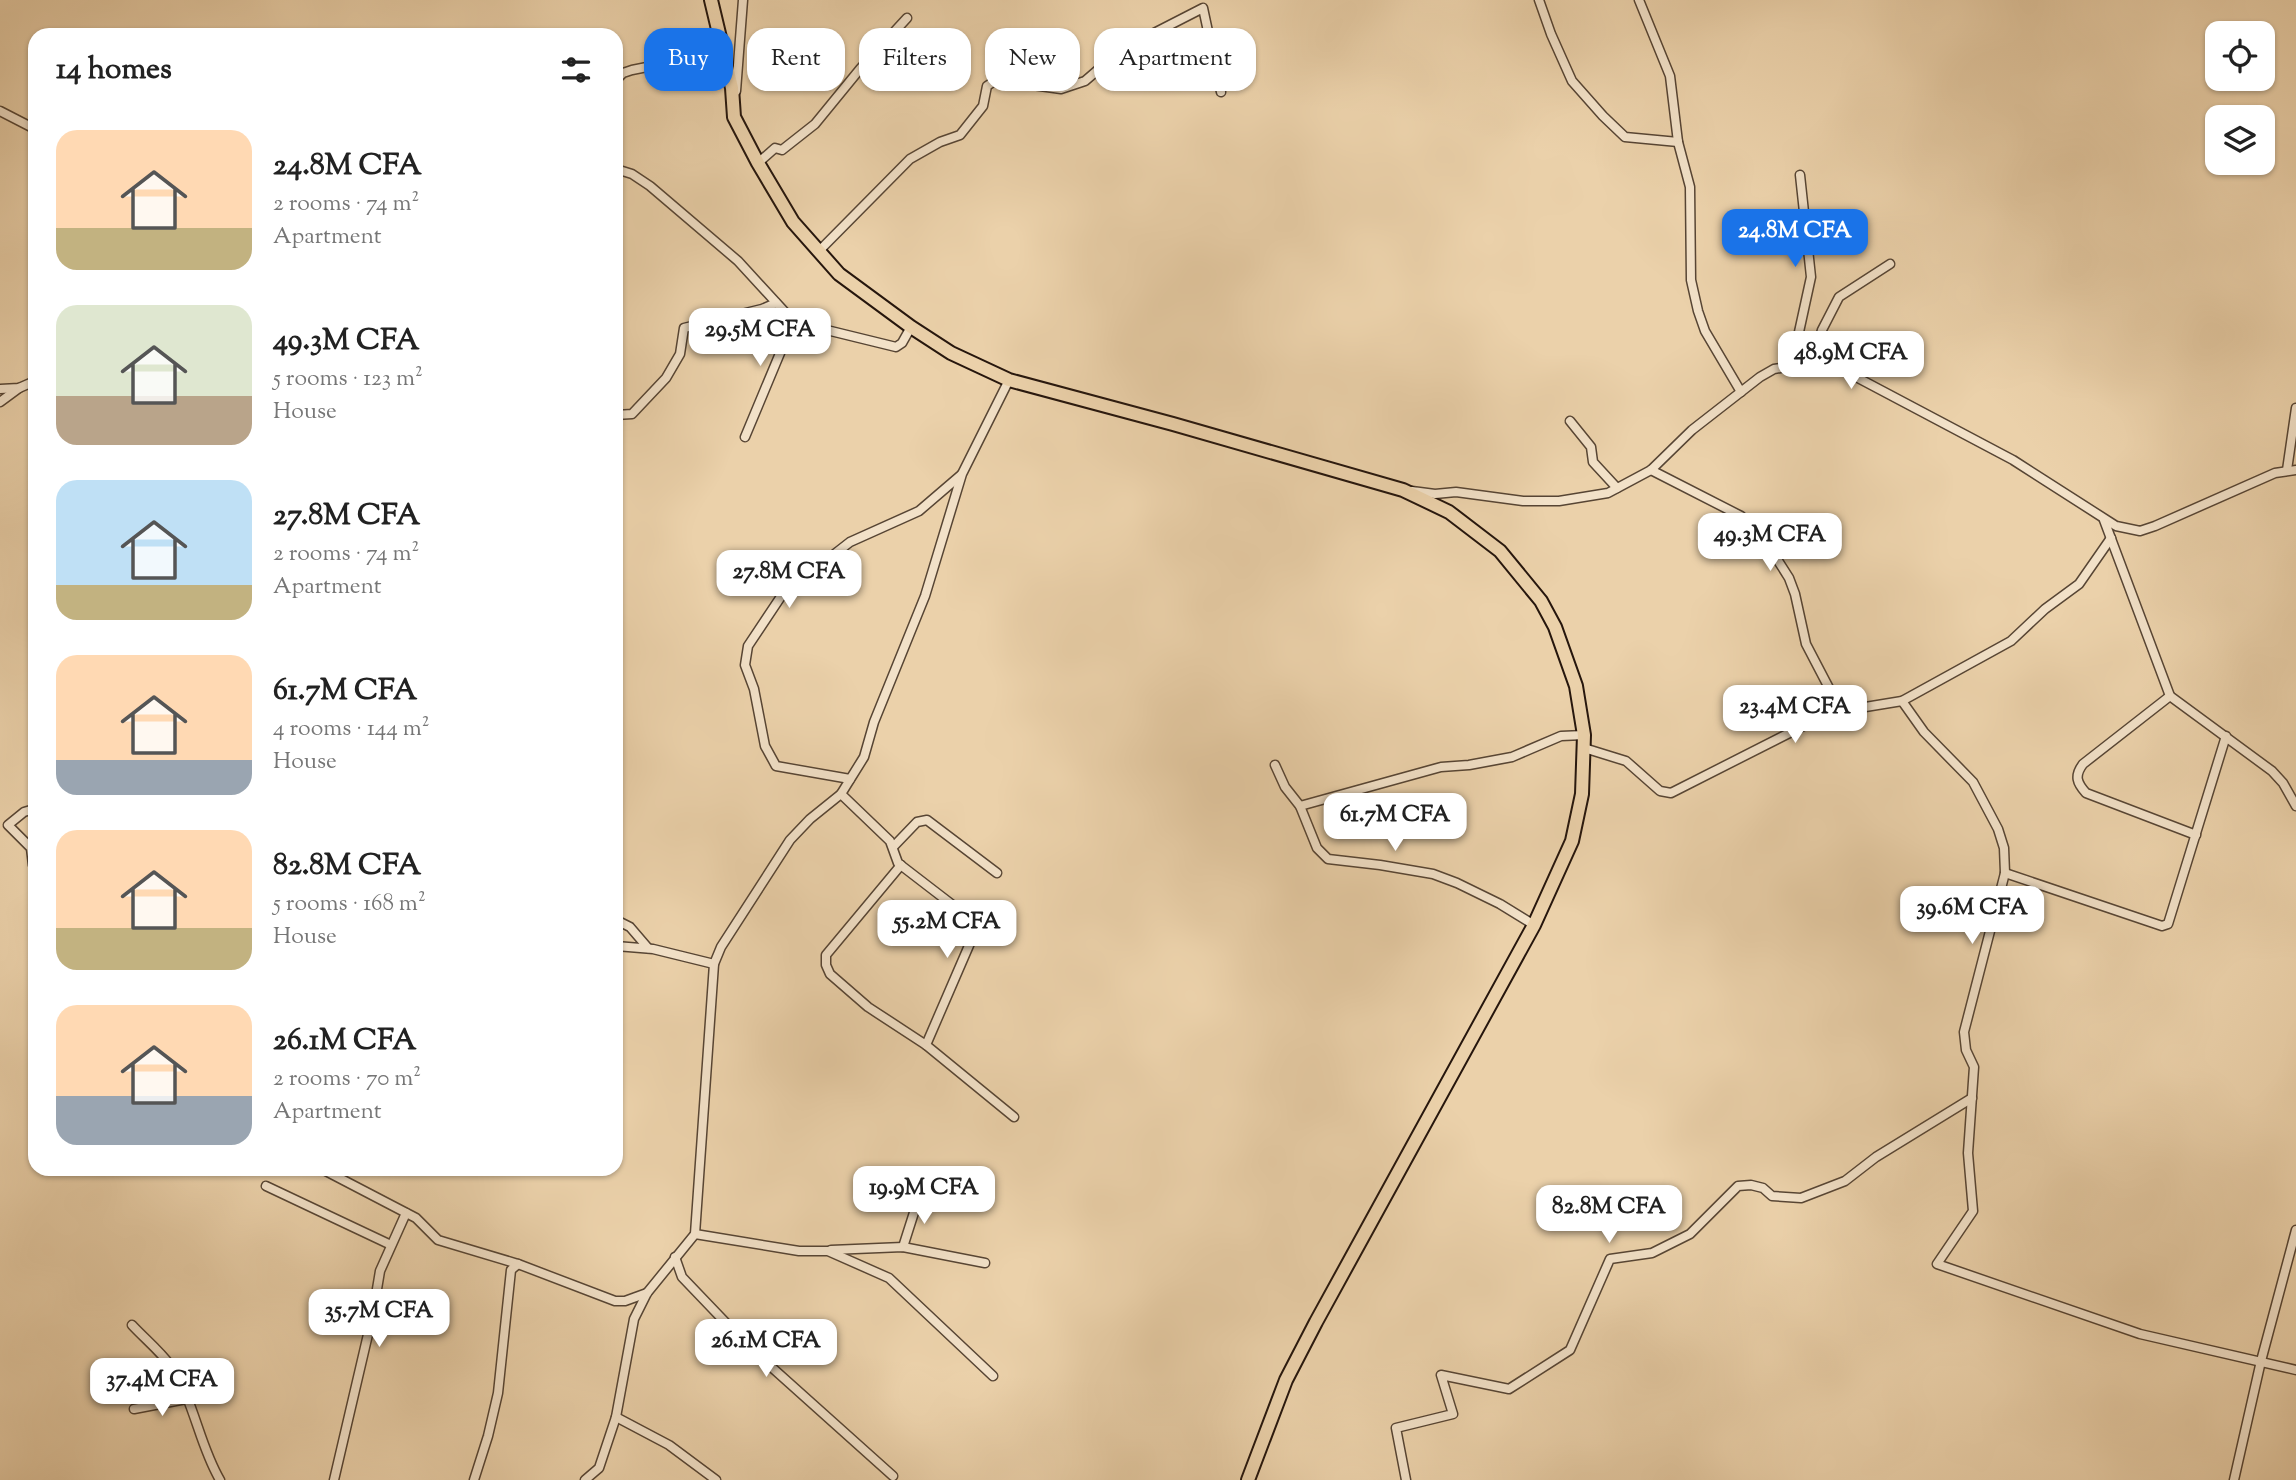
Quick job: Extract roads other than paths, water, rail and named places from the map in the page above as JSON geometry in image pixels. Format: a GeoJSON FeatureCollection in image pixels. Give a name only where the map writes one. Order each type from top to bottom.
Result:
{"type":"FeatureCollection","features":[{"type":"Feature","properties":{"kind":"main road"},"geometry":{"type":"LineString","coordinates":[[711,0],[717,28]]}},
{"type":"Feature","properties":{"kind":"main road"},"geometry":{"type":"LineString","coordinates":[[732,91],[734,117],[793,222],[839,274],[911,327],[951,353],[1009,380],[1402,490],[1448,512],[1500,551],[1529,584],[1555,627],[1568,658],[1581,710],[1584,748],[1582,794],[1576,827],[1561,869],[1534,925],[1315,1322],[1286,1380],[1248,1480]]}},
{"type":"Feature","properties":{"kind":"street"},"geometry":{"type":"LineString","coordinates":[[734,117],[743,0]]}},
{"type":"Feature","properties":{"kind":"street"},"geometry":{"type":"LineString","coordinates":[[1539,0],[1572,81],[1603,116],[1625,137],[1678,142]]}},
{"type":"Feature","properties":{"kind":"street"},"geometry":{"type":"LineString","coordinates":[[1639,0],[1670,76],[1678,142],[1690,187],[1691,280],[1698,311],[1705,331],[1741,392]]}},
{"type":"Feature","properties":{"kind":"street"},"geometry":{"type":"LineString","coordinates":[[818,252],[910,159],[940,142],[960,135],[983,106],[987,86],[993,82],[1004,81],[1062,89],[1085,81],[1121,50],[1203,8],[1221,92]]}},
{"type":"Feature","properties":{"kind":"street"},"geometry":{"type":"LineString","coordinates":[[758,163],[775,148],[782,150],[815,124],[907,18]]}},
{"type":"Feature","properties":{"kind":"street"},"geometry":{"type":"LineString","coordinates":[[623,73],[644,68]]}},
{"type":"Feature","properties":{"kind":"street"},"geometry":{"type":"LineString","coordinates":[[0,111],[28,125]]}},
{"type":"Feature","properties":{"kind":"street"},"geometry":{"type":"LineString","coordinates":[[623,171],[650,186],[738,261],[794,322],[895,347],[902,343],[911,327]]}},
{"type":"Feature","properties":{"kind":"street"},"geometry":{"type":"LineString","coordinates":[[1792,364],[1811,277],[1800,175]]}},
{"type":"Feature","properties":{"kind":"street"},"geometry":{"type":"LineString","coordinates":[[1811,365],[1822,330],[1839,298],[1890,264]]}},
{"type":"Feature","properties":{"kind":"street"},"geometry":{"type":"LineString","coordinates":[[623,415],[632,414],[666,378],[680,354],[684,328],[762,309],[776,303]]}},
{"type":"Feature","properties":{"kind":"street"},"geometry":{"type":"LineString","coordinates":[[746,437],[783,346],[808,327]]}},
{"type":"Feature","properties":{"kind":"street"},"geometry":{"type":"LineString","coordinates":[[1402,490],[1435,494],[1457,492],[1523,501],[1559,501],[1608,493],[1651,470],[1692,430],[1774,369],[1792,364],[1811,365],[1840,369],[2013,460],[2104,520],[2127,530],[2140,531],[2291,470],[2296,408]]}},
{"type":"Feature","properties":{"kind":"street"},"geometry":{"type":"LineString","coordinates":[[585,1480],[599,1468],[616,1417],[634,1319],[647,1293],[695,1234],[714,964],[721,947],[790,840],[841,793],[864,757],[874,722],[925,596],[962,474],[1009,380]]}},
{"type":"Feature","properties":{"kind":"street"},"geometry":{"type":"LineString","coordinates":[[0,402],[28,385]]}},
{"type":"Feature","properties":{"kind":"street"},"geometry":{"type":"LineString","coordinates":[[0,389],[19,388]]}},
{"type":"Feature","properties":{"kind":"street"},"geometry":{"type":"LineString","coordinates":[[1570,421],[1591,447],[1593,462],[1617,488]]}},
{"type":"Feature","properties":{"kind":"street"},"geometry":{"type":"LineString","coordinates":[[1651,470],[1741,516],[1763,537],[1789,578],[1806,644],[1841,711]]}},
{"type":"Feature","properties":{"kind":"street"},"geometry":{"type":"LineString","coordinates":[[850,779],[776,766],[765,746],[754,689],[746,665],[748,646],[782,595],[850,542],[919,512],[962,474]]}},
{"type":"Feature","properties":{"kind":"street"},"geometry":{"type":"LineString","coordinates":[[2104,520],[2170,696],[2278,777],[2296,806]]}},
{"type":"Feature","properties":{"kind":"street"},"geometry":{"type":"LineString","coordinates":[[1584,748],[1626,761],[1660,791],[1671,793],[1803,725],[1841,711],[1902,701],[2011,641],[2045,609],[2079,584],[2111,538]]}},
{"type":"Feature","properties":{"kind":"street"},"geometry":{"type":"LineString","coordinates":[[2170,696],[2083,764],[2076,777],[2078,785],[2086,793],[2196,835]]}},
{"type":"Feature","properties":{"kind":"street"},"geometry":{"type":"LineString","coordinates":[[1902,701],[1924,732],[1964,771],[1982,795],[2004,848],[2004,873],[1964,1032],[1966,1050],[1974,1067],[1968,1153],[1973,1212],[1937,1264],[2140,1334],[2296,1370]]}},
{"type":"Feature","properties":{"kind":"street"},"geometry":{"type":"LineString","coordinates":[[1300,806],[1441,767],[1512,757],[1561,736],[1584,735]]}},
{"type":"Feature","properties":{"kind":"street"},"geometry":{"type":"LineString","coordinates":[[2004,873],[2162,926],[2171,920],[2226,736]]}},
{"type":"Feature","properties":{"kind":"street"},"geometry":{"type":"LineString","coordinates":[[1275,765],[1285,787],[1300,806],[1317,848],[1328,859],[1380,864],[1433,874],[1500,904],[1534,925]]}},
{"type":"Feature","properties":{"kind":"street"},"geometry":{"type":"LineString","coordinates":[[841,793],[893,846],[901,865],[976,923],[977,927],[926,1045]]}},
{"type":"Feature","properties":{"kind":"street"},"geometry":{"type":"LineString","coordinates":[[28,811],[8,825],[28,845]]}},
{"type":"Feature","properties":{"kind":"street"},"geometry":{"type":"LineString","coordinates":[[893,846],[917,822],[927,820],[997,873]]}},
{"type":"Feature","properties":{"kind":"street"},"geometry":{"type":"LineString","coordinates":[[901,865],[827,955],[826,965],[830,974],[867,1007],[926,1045],[1014,1117]]}},
{"type":"Feature","properties":{"kind":"street"},"geometry":{"type":"LineString","coordinates":[[623,924],[630,927],[648,948]]}},
{"type":"Feature","properties":{"kind":"street"},"geometry":{"type":"LineString","coordinates":[[623,946],[648,948],[714,964]]}},
{"type":"Feature","properties":{"kind":"street"},"geometry":{"type":"LineString","coordinates":[[1406,1480],[1396,1429],[1453,1414],[1441,1375],[1509,1389],[1570,1350],[1610,1259],[1652,1253],[1690,1234],[1738,1186],[1763,1188],[1772,1196],[1801,1198],[1845,1181],[1876,1157],[1972,1098]]}},
{"type":"Feature","properties":{"kind":"street"},"geometry":{"type":"LineString","coordinates":[[336,1176],[416,1218],[438,1240],[518,1264],[615,1301],[625,1301],[647,1293]]}},
{"type":"Feature","properties":{"kind":"street"},"geometry":{"type":"LineString","coordinates":[[266,1186],[391,1245]]}},
{"type":"Feature","properties":{"kind":"street"},"geometry":{"type":"LineString","coordinates":[[903,1247],[918,1200]]}},
{"type":"Feature","properties":{"kind":"street"},"geometry":{"type":"LineString","coordinates":[[334,1480],[373,1313],[380,1271],[406,1213]]}},
{"type":"Feature","properties":{"kind":"street"},"geometry":{"type":"LineString","coordinates":[[2234,1480],[2261,1361],[2296,1230]]}},
{"type":"Feature","properties":{"kind":"street"},"geometry":{"type":"LineString","coordinates":[[695,1234],[799,1251],[903,1247],[985,1263]]}},
{"type":"Feature","properties":{"kind":"street"},"geometry":{"type":"LineString","coordinates":[[828,1251],[889,1278],[993,1376]]}},
{"type":"Feature","properties":{"kind":"street"},"geometry":{"type":"LineString","coordinates":[[675,1257],[682,1278],[750,1348],[894,1476]]}},
{"type":"Feature","properties":{"kind":"street"},"geometry":{"type":"LineString","coordinates":[[474,1480],[494,1415],[511,1270],[518,1264]]}},
{"type":"Feature","properties":{"kind":"street"},"geometry":{"type":"LineString","coordinates":[[132,1325],[170,1365],[212,1467],[220,1480]]}},
{"type":"Feature","properties":{"kind":"street"},"geometry":{"type":"LineString","coordinates":[[134,1409],[186,1399]]}},
{"type":"Feature","properties":{"kind":"street"},"geometry":{"type":"LineString","coordinates":[[616,1417],[669,1445],[716,1480]]}}]}
